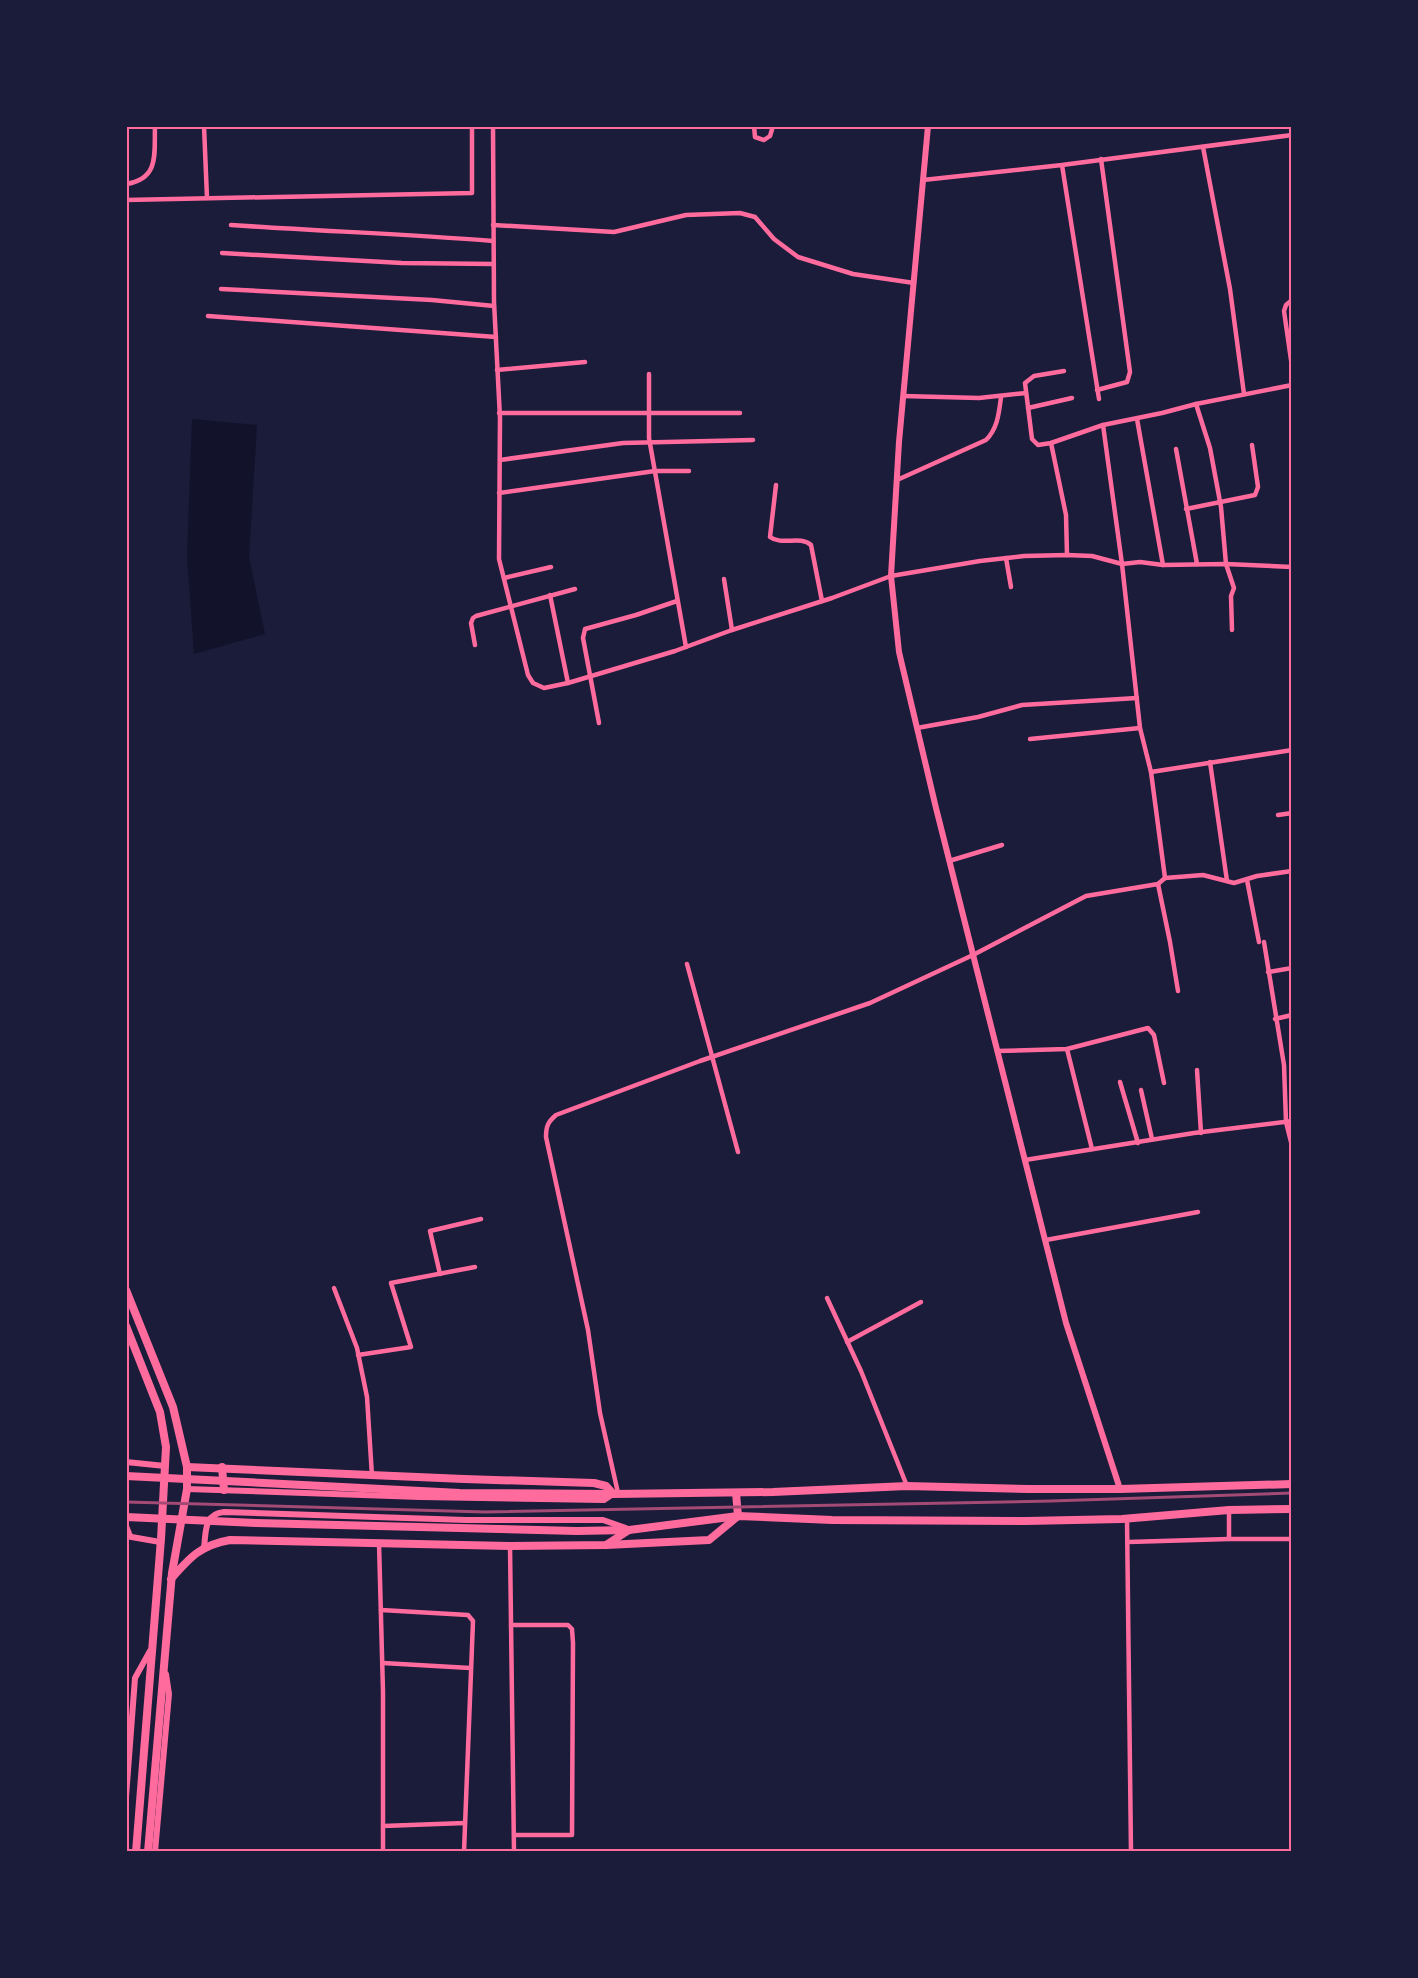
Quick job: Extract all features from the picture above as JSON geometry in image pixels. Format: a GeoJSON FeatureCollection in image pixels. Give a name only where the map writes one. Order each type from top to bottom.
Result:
{"type":"FeatureCollection","features":[{"type":"Feature","properties":{"kind":"highway"},"geometry":{"type":"LineString","coordinates":[[126,1290],[173,1407],[188,1467],[187,1489],[171,1579],[148,1852]]}},
{"type":"Feature","properties":{"kind":"highway"},"geometry":{"type":"LineString","coordinates":[[126,1326],[160,1412],[165,1433],[164,1489],[136,1852]]}},
{"type":"Feature","properties":{"kind":"highway"},"geometry":{"type":"LineString","coordinates":[[188,1467],[594,1483],[606,1486],[616,1493],[736,1493],[907,1486],[1120,1489],[1292,1484]]}},
{"type":"Feature","properties":{"kind":"highway"},"geometry":{"type":"LineString","coordinates":[[222,1467],[224,1490]]}},
{"type":"Feature","properties":{"kind":"highway"},"geometry":{"type":"LineString","coordinates":[[736,1493],[738,1516]]}},
{"type":"Feature","properties":{"kind":"highway"},"geometry":{"type":"LineString","coordinates":[[606,1545],[629,1530],[738,1516],[945,1521],[1127,1518],[1229,1510],[1292,1509]]}},
{"type":"Feature","properties":{"kind":"highway"},"geometry":{"type":"LineString","coordinates":[[171,1579],[191,1556],[220,1542],[240,1540],[510,1546],[606,1545],[709,1540],[738,1516]]}},
{"type":"Feature","properties":{"kind":"main road"},"geometry":{"type":"LineString","coordinates":[[126,1476],[449,1492],[616,1493]]}},
{"type":"Feature","properties":{"kind":"main road"},"geometry":{"type":"LineString","coordinates":[[126,1517],[256,1523],[577,1531],[629,1530]]}},
{"type":"Feature","properties":{"kind":"street"},"geometry":{"type":"LineString","coordinates":[[126,184],[135,183],[150,172],[154,164],[155,126]]}},
{"type":"Feature","properties":{"kind":"street"},"geometry":{"type":"LineString","coordinates":[[204,126],[207,198]]}},
{"type":"Feature","properties":{"kind":"street"},"geometry":{"type":"LineString","coordinates":[[126,200],[472,193],[472,126]]}},
{"type":"Feature","properties":{"kind":"street"},"geometry":{"type":"LineString","coordinates":[[492,126],[494,306],[500,460],[497,542],[499,559],[528,675],[533,683],[544,688],[568,683],[686,647],[891,576],[980,561],[1067,555],[1092,556],[1122,564],[1140,562],[1163,565],[1226,564],[1292,567]]}},
{"type":"Feature","properties":{"kind":"street"},"geometry":{"type":"LineString","coordinates":[[754,126],[755,137],[764,140],[770,136],[773,126]]}},
{"type":"Feature","properties":{"kind":"street"},"geometry":{"type":"LineString","coordinates":[[928,126],[903,396],[891,576],[899,652],[949,861],[1066,1323],[1120,1489]]}},
{"type":"Feature","properties":{"kind":"street"},"geometry":{"type":"LineString","coordinates":[[923,180],[1062,165],[1292,135]]}},
{"type":"Feature","properties":{"kind":"street"},"geometry":{"type":"LineString","coordinates":[[1203,147],[1230,289],[1244,394]]}},
{"type":"Feature","properties":{"kind":"street"},"geometry":{"type":"LineString","coordinates":[[1097,390],[1127,382],[1130,372],[1101,159]]}},
{"type":"Feature","properties":{"kind":"street"},"geometry":{"type":"LineString","coordinates":[[1062,165],[1099,399]]}},
{"type":"Feature","properties":{"kind":"street"},"geometry":{"type":"LineString","coordinates":[[493,225],[614,232],[686,214],[740,213],[755,217],[774,239],[798,257],[853,274],[914,283]]}},
{"type":"Feature","properties":{"kind":"street"},"geometry":{"type":"LineString","coordinates":[[231,225],[426,235],[493,241]]}},
{"type":"Feature","properties":{"kind":"street"},"geometry":{"type":"LineString","coordinates":[[222,253],[402,263],[494,264]]}},
{"type":"Feature","properties":{"kind":"street"},"geometry":{"type":"LineString","coordinates":[[221,290],[432,300],[494,306]]}},
{"type":"Feature","properties":{"kind":"street"},"geometry":{"type":"LineString","coordinates":[[1292,300],[1284,310],[1292,367]]}},
{"type":"Feature","properties":{"kind":"street"},"geometry":{"type":"LineString","coordinates":[[208,316],[496,337]]}},
{"type":"Feature","properties":{"kind":"street"},"geometry":{"type":"LineString","coordinates":[[497,370],[585,362]]}},
{"type":"Feature","properties":{"kind":"street"},"geometry":{"type":"LineString","coordinates":[[1064,370],[1034,376],[1025,383],[1032,439],[1038,445],[1051,443],[1103,425],[1292,385]]}},
{"type":"Feature","properties":{"kind":"street"},"geometry":{"type":"LineString","coordinates":[[649,375],[650,441],[686,647]]}},
{"type":"Feature","properties":{"kind":"street"},"geometry":{"type":"LineString","coordinates":[[903,396],[980,398],[1026,393]]}},
{"type":"Feature","properties":{"kind":"street"},"geometry":{"type":"LineString","coordinates":[[897,480],[986,440],[992,435],[997,423],[1001,397]]}},
{"type":"Feature","properties":{"kind":"street"},"geometry":{"type":"LineString","coordinates":[[1028,408],[1072,398]]}},
{"type":"Feature","properties":{"kind":"street"},"geometry":{"type":"LineString","coordinates":[[1196,404],[1210,448],[1220,503],[1226,564],[1233,588],[1231,596],[1232,630]]}},
{"type":"Feature","properties":{"kind":"street"},"geometry":{"type":"LineString","coordinates":[[499,413],[740,412]]}},
{"type":"Feature","properties":{"kind":"street"},"geometry":{"type":"LineString","coordinates":[[1137,418],[1163,565]]}},
{"type":"Feature","properties":{"kind":"street"},"geometry":{"type":"LineString","coordinates":[[1103,425],[1122,564],[1140,728],[1151,772],[1165,878]]}},
{"type":"Feature","properties":{"kind":"street"},"geometry":{"type":"LineString","coordinates":[[500,460],[650,441],[753,440]]}},
{"type":"Feature","properties":{"kind":"street"},"geometry":{"type":"LineString","coordinates":[[1051,443],[1066,515],[1067,555]]}},
{"type":"Feature","properties":{"kind":"street"},"geometry":{"type":"LineString","coordinates":[[1186,509],[1251,497],[1258,492],[1252,444]]}},
{"type":"Feature","properties":{"kind":"street"},"geometry":{"type":"LineString","coordinates":[[1176,449],[1197,564]]}},
{"type":"Feature","properties":{"kind":"street"},"geometry":{"type":"LineString","coordinates":[[499,493],[655,471],[689,471]]}},
{"type":"Feature","properties":{"kind":"street"},"geometry":{"type":"LineString","coordinates":[[776,485],[770,537],[777,541],[804,541],[811,545],[822,601]]}},
{"type":"Feature","properties":{"kind":"street"},"geometry":{"type":"LineString","coordinates":[[1006,558],[1011,587]]}},
{"type":"Feature","properties":{"kind":"street"},"geometry":{"type":"LineString","coordinates":[[504,578],[551,567]]}},
{"type":"Feature","properties":{"kind":"street"},"geometry":{"type":"LineString","coordinates":[[724,579],[732,630]]}},
{"type":"Feature","properties":{"kind":"street"},"geometry":{"type":"LineString","coordinates":[[475,645],[471,623],[473,618],[511,605],[575,589]]}},
{"type":"Feature","properties":{"kind":"street"},"geometry":{"type":"LineString","coordinates":[[550,595],[568,683]]}},
{"type":"Feature","properties":{"kind":"street"},"geometry":{"type":"LineString","coordinates":[[599,723],[583,638],[585,629],[677,601]]}},
{"type":"Feature","properties":{"kind":"street"},"geometry":{"type":"LineString","coordinates":[[917,728],[978,717],[1022,705],[1137,698]]}},
{"type":"Feature","properties":{"kind":"street"},"geometry":{"type":"LineString","coordinates":[[1030,739],[1140,728]]}},
{"type":"Feature","properties":{"kind":"street"},"geometry":{"type":"LineString","coordinates":[[1151,772],[1292,750]]}},
{"type":"Feature","properties":{"kind":"street"},"geometry":{"type":"LineString","coordinates":[[1210,762],[1227,881]]}},
{"type":"Feature","properties":{"kind":"street"},"geometry":{"type":"LineString","coordinates":[[1278,815],[1292,813]]}},
{"type":"Feature","properties":{"kind":"street"},"geometry":{"type":"LineString","coordinates":[[949,861],[1002,845]]}},
{"type":"Feature","properties":{"kind":"street"},"geometry":{"type":"LineString","coordinates":[[187,1489],[512,1500],[604,1500],[616,1493],[600,1413],[588,1330],[546,1137],[546,1127],[556,1115],[712,1057],[870,1003],[973,955],[1086,896],[1158,884],[1165,878],[1203,875],[1234,883],[1257,876],[1292,871]]}},
{"type":"Feature","properties":{"kind":"street"},"geometry":{"type":"LineString","coordinates":[[1247,880],[1268,972],[1284,1065],[1292,1146]]}},
{"type":"Feature","properties":{"kind":"street"},"geometry":{"type":"LineString","coordinates":[[1158,884],[1178,992]]}},
{"type":"Feature","properties":{"kind":"street"},"geometry":{"type":"LineString","coordinates":[[687,964],[738,1152]]}},
{"type":"Feature","properties":{"kind":"street"},"geometry":{"type":"LineString","coordinates":[[1268,972],[1292,968]]}},
{"type":"Feature","properties":{"kind":"street"},"geometry":{"type":"LineString","coordinates":[[1275,1019],[1292,1015]]}},
{"type":"Feature","properties":{"kind":"street"},"geometry":{"type":"LineString","coordinates":[[997,1051],[1067,1048],[1148,1028],[1154,1035],[1164,1083]]}},
{"type":"Feature","properties":{"kind":"street"},"geometry":{"type":"LineString","coordinates":[[1067,1048],[1092,1149]]}},
{"type":"Feature","properties":{"kind":"street"},"geometry":{"type":"LineString","coordinates":[[1284,1065],[1292,1064]]}},
{"type":"Feature","properties":{"kind":"street"},"geometry":{"type":"LineString","coordinates":[[1197,1070],[1201,1132]]}},
{"type":"Feature","properties":{"kind":"street"},"geometry":{"type":"LineString","coordinates":[[1120,1082],[1137,1143]]}},
{"type":"Feature","properties":{"kind":"street"},"geometry":{"type":"LineString","coordinates":[[1141,1090],[1152,1140]]}},
{"type":"Feature","properties":{"kind":"street"},"geometry":{"type":"LineString","coordinates":[[1025,1160],[1201,1132],[1289,1121]]}},
{"type":"Feature","properties":{"kind":"street"},"geometry":{"type":"LineString","coordinates":[[1046,1240],[1198,1212]]}},
{"type":"Feature","properties":{"kind":"street"},"geometry":{"type":"LineString","coordinates":[[440,1274],[430,1231],[481,1219]]}},
{"type":"Feature","properties":{"kind":"street"},"geometry":{"type":"LineString","coordinates":[[358,1355],[411,1347],[391,1283],[475,1267]]}},
{"type":"Feature","properties":{"kind":"street"},"geometry":{"type":"LineString","coordinates":[[334,1288],[358,1355],[368,1405],[372,1476]]}},
{"type":"Feature","properties":{"kind":"street"},"geometry":{"type":"LineString","coordinates":[[827,1298],[881,1419],[907,1486]]}},
{"type":"Feature","properties":{"kind":"street"},"geometry":{"type":"LineString","coordinates":[[847,1342],[921,1302]]}},
{"type":"Feature","properties":{"kind":"street"},"geometry":{"type":"LineString","coordinates":[[126,1462],[165,1466]]}},
{"type":"Feature","properties":{"kind":"street"},"geometry":{"type":"LineString","coordinates":[[1229,1510],[1229,1539]]}},
{"type":"Feature","properties":{"kind":"street"},"geometry":{"type":"LineString","coordinates":[[204,1548],[206,1528],[211,1517],[215,1513],[224,1512],[466,1520],[603,1520],[629,1530]]}},
{"type":"Feature","properties":{"kind":"street"},"geometry":{"type":"LineString","coordinates":[[1127,1518],[1131,1852]]}},
{"type":"Feature","properties":{"kind":"street"},"geometry":{"type":"LineString","coordinates":[[126,1526],[128,1536],[160,1542]]}},
{"type":"Feature","properties":{"kind":"street"},"geometry":{"type":"LineString","coordinates":[[1128,1542],[1292,1539]]}},
{"type":"Feature","properties":{"kind":"street"},"geometry":{"type":"LineString","coordinates":[[379,1544],[383,1663],[383,1852]]}},
{"type":"Feature","properties":{"kind":"street"},"geometry":{"type":"LineString","coordinates":[[510,1546],[514,1852]]}},
{"type":"Feature","properties":{"kind":"street"},"geometry":{"type":"LineString","coordinates":[[381,1610],[468,1615],[473,1621],[464,1852]]}},
{"type":"Feature","properties":{"kind":"street"},"geometry":{"type":"LineString","coordinates":[[511,1625],[568,1625],[572,1629],[573,1643],[572,1835],[514,1835]]}},
{"type":"Feature","properties":{"kind":"street"},"geometry":{"type":"LineString","coordinates":[[126,1797],[135,1678],[150,1651]]}},
{"type":"Feature","properties":{"kind":"street"},"geometry":{"type":"LineString","coordinates":[[383,1663],[470,1668]]}},
{"type":"Feature","properties":{"kind":"street"},"geometry":{"type":"LineString","coordinates":[[155,1852],[169,1694],[164,1664]]}},
{"type":"Feature","properties":{"kind":"street"},"geometry":{"type":"LineString","coordinates":[[383,1826],[465,1823]]}},
{"type":"Feature","properties":{"kind":"shaded area"},"geometry":{"type":"Polygon","coordinates":[[[192,419],[257,425],[249,557],[265,634],[194,654],[187,557],[192,419]]]}},
{"type":"Feature","properties":{"kind":"railway"},"geometry":{"type":"LineString","coordinates":[[126,1502],[485,1512],[1051,1501],[1292,1493]]}}]}
